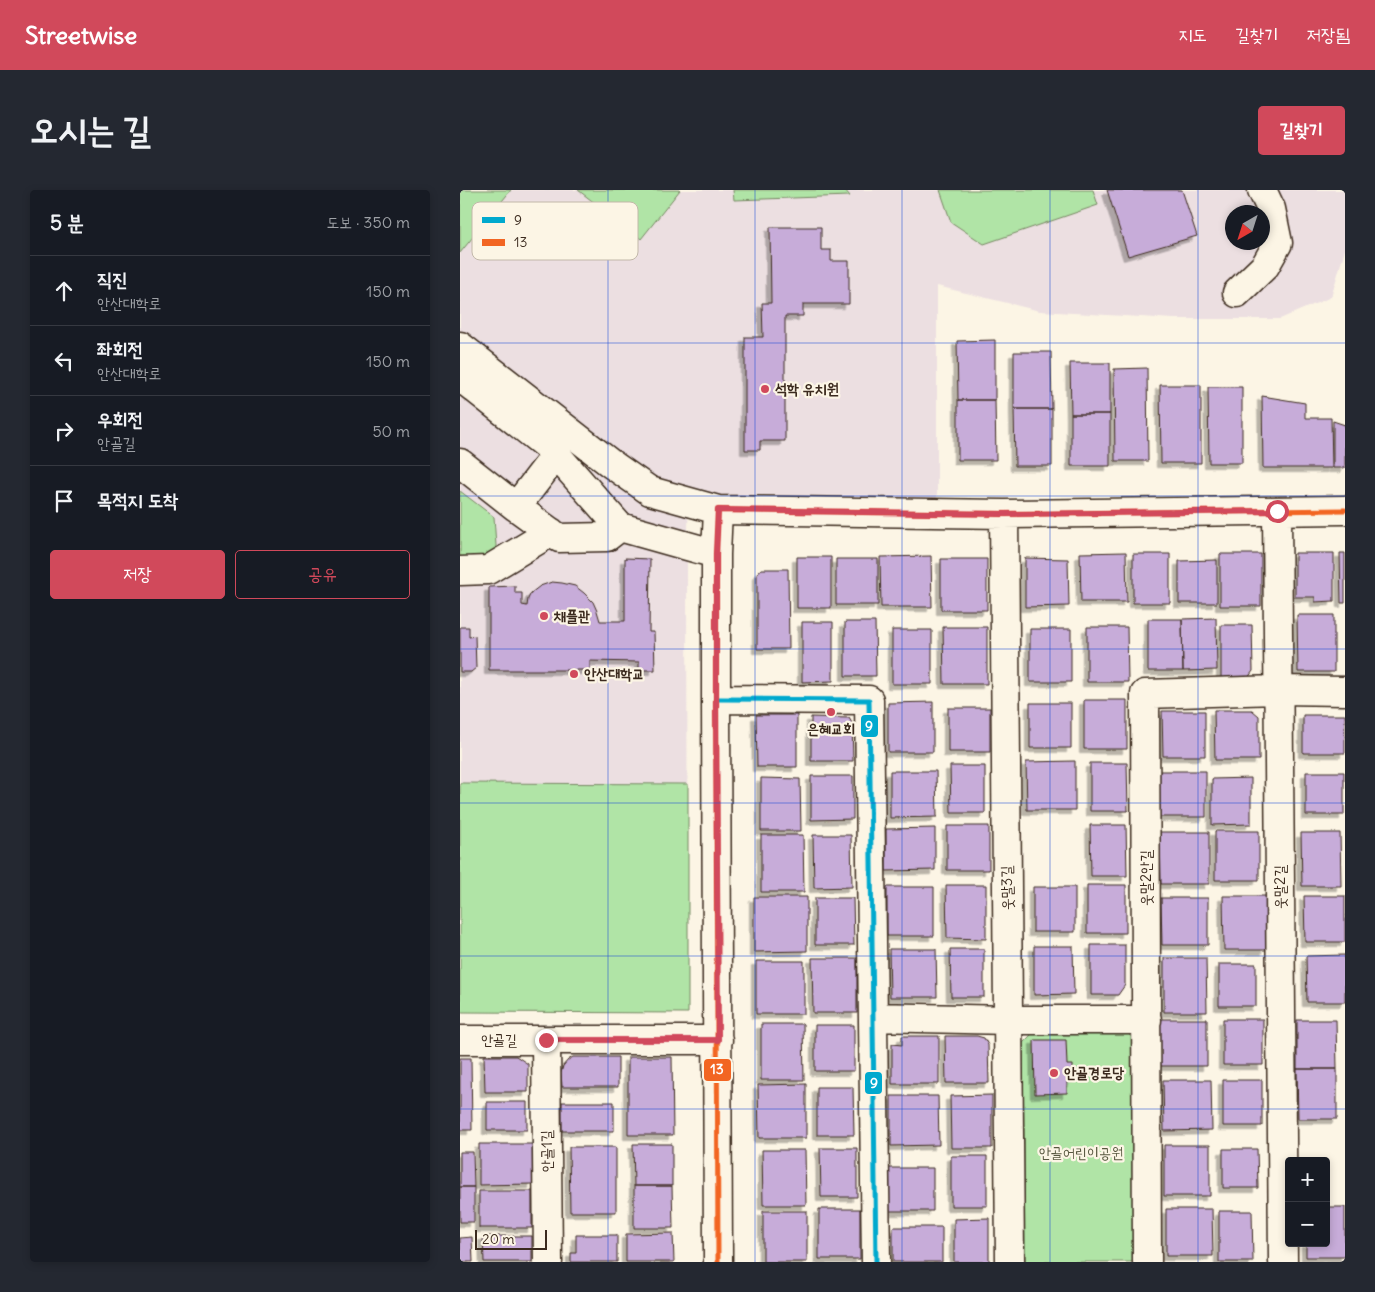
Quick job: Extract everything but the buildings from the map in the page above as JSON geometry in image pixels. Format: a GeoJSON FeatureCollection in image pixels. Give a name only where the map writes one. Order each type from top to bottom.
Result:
{"type":"FeatureCollection","features":[{"type":"Feature","properties":{"kind":"street"},"geometry":{"type":"LineString","coordinates":[[1237,293],[1265,266],[1278,243],[1271,209],[1262,190]]}},
{"type":"Feature","properties":{"kind":"street"},"geometry":{"type":"LineString","coordinates":[[460,346],[650,492],[718,510],[1004,514],[1345,510]]}},
{"type":"Feature","properties":{"kind":"street"},"geometry":{"type":"LineString","coordinates":[[460,377],[552,450],[620,527],[716,554]]}},
{"type":"Feature","properties":{"kind":"street"},"geometry":{"type":"LineString","coordinates":[[516,507],[556,455]]}},
{"type":"Feature","properties":{"kind":"street"},"geometry":{"type":"LineString","coordinates":[[460,463],[559,538],[607,537],[620,527]]}},
{"type":"Feature","properties":{"kind":"street"},"geometry":{"type":"LineString","coordinates":[[718,510],[716,554],[718,1262]]}},
{"type":"Feature","properties":{"kind":"street","name":"웃말2길"},"geometry":{"type":"LineString","coordinates":[[1277,511],[1283,1262]]}},
{"type":"Feature","properties":{"kind":"street","name":"웃말3길"},"geometry":{"type":"LineString","coordinates":[[1004,514],[1010,1262]]}},
{"type":"Feature","properties":{"kind":"street"},"geometry":{"type":"LineString","coordinates":[[460,571],[488,570],[551,532]]}},
{"type":"Feature","properties":{"kind":"street","name":"웃말2안길"},"geometry":{"type":"LineString","coordinates":[[1147,1262],[1145,694],[1279,690],[1345,691]]}},
{"type":"Feature","properties":{"kind":"street"},"geometry":{"type":"LineString","coordinates":[[716,699],[869,700],[876,1262]]}},
{"type":"Feature","properties":{"kind":"street"},"geometry":{"type":"LineString","coordinates":[[874,1017],[1009,1020],[1147,1020]]}},
{"type":"Feature","properties":{"kind":"street","name":"안골길"},"geometry":{"type":"LineString","coordinates":[[460,1040],[718,1040]]}},
{"type":"Feature","properties":{"kind":"street","name":"안골1길"},"geometry":{"type":"LineString","coordinates":[[546,1040],[548,1262]]}},
{"type":"Feature","properties":{"kind":"shaded area","name":"안산대학교"},"geometry":{"type":"Polygon","coordinates":[[[460,190],[733,190],[734,200],[850,196],[845,190],[1345,190],[1345,250],[1331,297],[1280,319],[1174,319],[1040,311],[937,286],[937,498],[689,496],[687,565],[688,1013],[460,1012],[460,190]]]}},
{"type":"Feature","properties":{"kind":"green space"},"geometry":{"type":"Polygon","coordinates":[[[460,190],[511,190],[501,202],[472,202],[472,238],[460,253],[460,190]]]}},
{"type":"Feature","properties":{"kind":"green space"},"geometry":{"type":"Polygon","coordinates":[[[578,190],[680,190],[641,239],[638,237],[638,202],[593,202],[578,190]]]}},
{"type":"Feature","properties":{"kind":"green space"},"geometry":{"type":"Polygon","coordinates":[[[733,190],[845,190],[850,196],[734,200],[733,190]]]}},
{"type":"Feature","properties":{"kind":"green space"},"geometry":{"type":"Polygon","coordinates":[[[940,190],[1093,190],[1098,205],[984,244],[951,222],[940,190]]]}},
{"type":"Feature","properties":{"kind":"green space"},"geometry":{"type":"Polygon","coordinates":[[[460,491],[494,517],[497,560],[460,560],[460,491]]]}},
{"type":"Feature","properties":{"kind":"green space"},"geometry":{"type":"Polygon","coordinates":[[[460,783],[688,784],[688,1013],[460,1012],[460,783]]]}},
{"type":"Feature","properties":{"kind":"green space","name":"안골어린이공원"},"geometry":{"type":"Polygon","coordinates":[[[1032,1034],[1128,1034],[1137,1042],[1139,1262],[1025,1262],[1023,1043],[1032,1034]]]}},
{"type":"Feature","properties":{"kind":"transit line","name":"13"},"geometry":{"type":"LineString","coordinates":[[718,1262],[716,699],[716,554],[718,510],[1004,514],[1345,510]]}},
{"type":"Feature","properties":{"kind":"transit line","name":"9"},"geometry":{"type":"LineString","coordinates":[[716,699],[869,700],[876,1262]]}},
{"type":"Feature","properties":{"kind":"place","name":"석학 유치원"},"geometry":{"type":"Point","coordinates":[765,389]}},
{"type":"Feature","properties":{"kind":"place","name":"채플관"},"geometry":{"type":"Point","coordinates":[544,616]}},
{"type":"Feature","properties":{"kind":"place","name":"안산대학교"},"geometry":{"type":"Point","coordinates":[574,674]}},
{"type":"Feature","properties":{"kind":"place","name":"은혜교회"},"geometry":{"type":"Point","coordinates":[831,712]}},
{"type":"Feature","properties":{"kind":"place","name":"안골경로당"},"geometry":{"type":"Point","coordinates":[1054,1073]}},
{"type":"Feature","properties":{"kind":"route"},"geometry":{"type":"LineString","coordinates":[[546,1040],[718,1040],[716,554],[718,510],[1004,514],[1277,511]]}}]}
